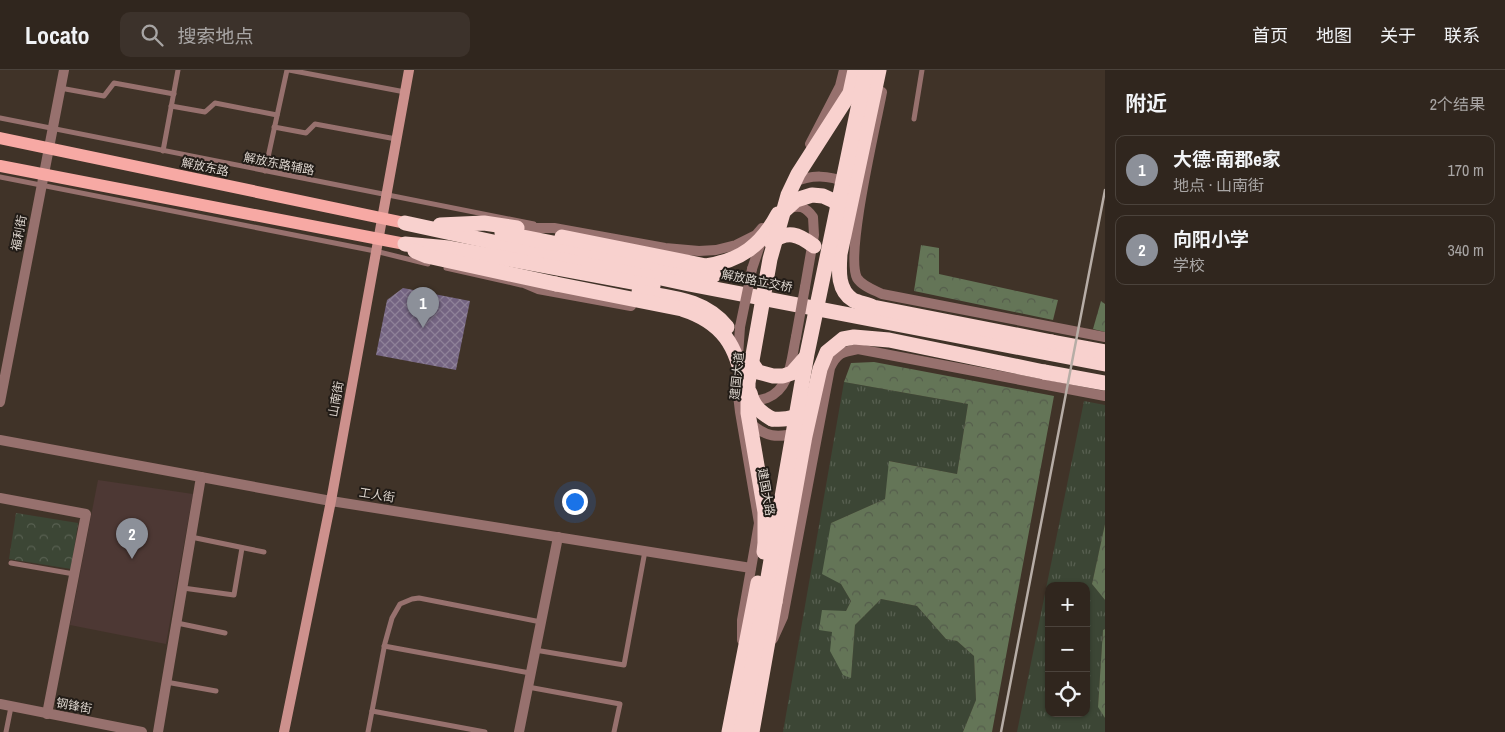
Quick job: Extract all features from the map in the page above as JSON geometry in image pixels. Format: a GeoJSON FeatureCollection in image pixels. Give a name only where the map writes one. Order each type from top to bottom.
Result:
{"type":"FeatureCollection","features":[{"type":"Feature","properties":{"kind":"highway","name":"建国大道"},"geometry":{"type":"LineString","coordinates":[[729,732],[765,542],[765,512],[744,412],[743,386],[770,258],[784,211],[787,191],[850,93],[855,70]]}},
{"type":"Feature","properties":{"kind":"highway"},"geometry":{"type":"LineString","coordinates":[[741,732],[807,354],[866,70]]}},
{"type":"Feature","properties":{"kind":"highway"},"geometry":{"type":"LineString","coordinates":[[879,70],[840,254],[839,274],[842,287],[852,299],[873,307],[1105,352]]}},
{"type":"Feature","properties":{"kind":"highway"},"geometry":{"type":"LineString","coordinates":[[448,225],[484,223],[558,232],[706,266],[726,262],[743,254],[759,242],[774,222],[787,191]]}},
{"type":"Feature","properties":{"kind":"highway"},"geometry":{"type":"LineString","coordinates":[[784,211],[796,200],[812,195],[822,196],[834,200],[845,214],[847,224]]}},
{"type":"Feature","properties":{"kind":"highway"},"geometry":{"type":"LineString","coordinates":[[405,223],[448,225],[482,230],[714,275],[730,272],[742,266],[778,238],[796,235],[814,246],[823,261],[824,278]]}},
{"type":"Feature","properties":{"kind":"highway","name":"解放路立交桥"},"geometry":{"type":"LineString","coordinates":[[405,223],[689,284],[1105,364]]}},
{"type":"Feature","properties":{"kind":"highway"},"geometry":{"type":"LineString","coordinates":[[405,244],[427,256],[500,273],[682,309],[697,314],[711,321],[730,344],[739,361],[744,412]]}},
{"type":"Feature","properties":{"kind":"highway","name":"解放路立交桥"},"geometry":{"type":"LineString","coordinates":[[405,244],[449,248],[1105,371]]}},
{"type":"Feature","properties":{"kind":"highway"},"geometry":{"type":"LineString","coordinates":[[422,246],[474,260],[686,300],[701,305],[722,320],[754,368],[766,375],[783,376],[792,373],[807,354]]}},
{"type":"Feature","properties":{"kind":"highway"},"geometry":{"type":"LineString","coordinates":[[752,732],[775,602],[817,408],[820,369],[827,352],[843,339],[854,337],[889,340],[1105,383]]}},
{"type":"Feature","properties":{"kind":"highway"},"geometry":{"type":"LineString","coordinates":[[743,386],[752,403],[762,413],[772,418],[789,419],[817,408]]}},
{"type":"Feature","properties":{"kind":"main road","name":"山南街"},"geometry":{"type":"LineString","coordinates":[[284,732],[331,500],[409,70]]}},
{"type":"Feature","properties":{"kind":"main road","name":"解放东路"},"geometry":{"type":"LineString","coordinates":[[0,138],[405,223]]}},
{"type":"Feature","properties":{"kind":"main road"},"geometry":{"type":"LineString","coordinates":[[0,166],[42,180],[376,245],[405,244]]}},
{"type":"Feature","properties":{"kind":"street","name":"福利街"},"geometry":{"type":"LineString","coordinates":[[0,402],[64,70]]}},
{"type":"Feature","properties":{"kind":"street"},"geometry":{"type":"LineString","coordinates":[[558,232],[665,248],[699,251],[736,246],[756,235],[768,221],[787,191],[840,86],[844,70]]}},
{"type":"Feature","properties":{"kind":"street"},"geometry":{"type":"LineString","coordinates":[[886,70],[856,232],[854,268],[858,280],[866,287],[882,294],[1105,337]]}},
{"type":"Feature","properties":{"kind":"street"},"geometry":{"type":"LineString","coordinates":[[787,191],[804,178],[816,176],[831,177],[853,186],[860,197],[861,204]]}},
{"type":"Feature","properties":{"kind":"street"},"geometry":{"type":"LineString","coordinates":[[500,273],[538,289],[678,315],[698,322],[714,330],[730,350],[736,367],[743,386],[741,393],[751,400],[762,400],[780,391],[786,381],[796,337],[814,235],[813,217],[804,208],[798,206],[790,207],[768,221],[752,269],[740,327],[736,367]]}},
{"type":"Feature","properties":{"kind":"street"},"geometry":{"type":"LineString","coordinates":[[765,659],[783,616],[817,408],[835,357],[844,352],[858,349],[1105,396]]}},
{"type":"Feature","properties":{"kind":"street"},"geometry":{"type":"LineString","coordinates":[[744,412],[757,430],[774,436],[784,437],[800,431],[817,408]]}},
{"type":"Feature","properties":{"kind":"street","name":"建国大路"},"geometry":{"type":"LineString","coordinates":[[743,660],[742,620],[759,523],[744,412]]}},
{"type":"Feature","properties":{"kind":"street","name":"工人街"},"geometry":{"type":"LineString","coordinates":[[0,440],[331,500],[751,568]]}},
{"type":"Feature","properties":{"kind":"street"},"geometry":{"type":"LineString","coordinates":[[158,732],[201,477]]}},
{"type":"Feature","properties":{"kind":"street"},"geometry":{"type":"LineString","coordinates":[[0,498],[86,514],[47,714]]}},
{"type":"Feature","properties":{"kind":"street"},"geometry":{"type":"LineString","coordinates":[[520,732],[558,537]]}},
{"type":"Feature","properties":{"kind":"street","name":"钢锋街"},"geometry":{"type":"LineString","coordinates":[[0,704],[142,732]]}},
{"type":"Feature","properties":{"kind":"lane"},"geometry":{"type":"LineString","coordinates":[[163,150],[178,70]]}},
{"type":"Feature","properties":{"kind":"lane"},"geometry":{"type":"LineString","coordinates":[[264,171],[288,70],[405,92]]}},
{"type":"Feature","properties":{"kind":"lane"},"geometry":{"type":"LineString","coordinates":[[914,119],[922,70]]}},
{"type":"Feature","properties":{"kind":"lane"},"geometry":{"type":"LineString","coordinates":[[60,88],[104,96],[114,83],[174,94]]}},
{"type":"Feature","properties":{"kind":"lane"},"geometry":{"type":"LineString","coordinates":[[171,106],[205,112],[215,104],[277,115]]}},
{"type":"Feature","properties":{"kind":"lane","name":"解放东路辅路"},"geometry":{"type":"LineString","coordinates":[[0,118],[558,232]]}},
{"type":"Feature","properties":{"kind":"lane"},"geometry":{"type":"LineString","coordinates":[[274,127],[306,133],[315,124],[396,139]]}},
{"type":"Feature","properties":{"kind":"lane"},"geometry":{"type":"LineString","coordinates":[[0,177],[42,180]]}},
{"type":"Feature","properties":{"kind":"lane"},"geometry":{"type":"LineString","coordinates":[[376,245],[432,264]]}},
{"type":"Feature","properties":{"kind":"lane"},"geometry":{"type":"LineString","coordinates":[[442,267],[538,289]]}},
{"type":"Feature","properties":{"kind":"lane"},"geometry":{"type":"LineString","coordinates":[[191,537],[264,552]]}},
{"type":"Feature","properties":{"kind":"lane"},"geometry":{"type":"LineString","coordinates":[[182,588],[234,595],[242,548]]}},
{"type":"Feature","properties":{"kind":"lane"},"geometry":{"type":"LineString","coordinates":[[536,650],[624,665],[645,551]]}},
{"type":"Feature","properties":{"kind":"lane"},"geometry":{"type":"LineString","coordinates":[[11,563],[74,574]]}},
{"type":"Feature","properties":{"kind":"lane"},"geometry":{"type":"LineString","coordinates":[[368,732],[384,646],[395,610],[400,604],[419,598],[541,622]]}},
{"type":"Feature","properties":{"kind":"lane"},"geometry":{"type":"LineString","coordinates":[[176,623],[225,633]]}},
{"type":"Feature","properties":{"kind":"lane"},"geometry":{"type":"LineString","coordinates":[[384,646],[531,673]]}},
{"type":"Feature","properties":{"kind":"lane"},"geometry":{"type":"LineString","coordinates":[[166,682],[216,691]]}},
{"type":"Feature","properties":{"kind":"lane"},"geometry":{"type":"LineString","coordinates":[[528,687],[620,704],[614,732]]}},
{"type":"Feature","properties":{"kind":"lane"},"geometry":{"type":"LineString","coordinates":[[6,732],[11,707]]}},
{"type":"Feature","properties":{"kind":"lane"},"geometry":{"type":"LineString","coordinates":[[372,711],[485,732]]}},
{"type":"Feature","properties":{"kind":"shaded area"},"geometry":{"type":"Polygon","coordinates":[[[98,480],[193,494],[166,644],[70,625],[98,480]]]}},
{"type":"Feature","properties":{"kind":"green space"},"geometry":{"type":"Polygon","coordinates":[[[921,245],[939,248],[939,274],[1058,300],[1053,320],[914,291],[921,245]]]}},
{"type":"Feature","properties":{"kind":"green space"},"geometry":{"type":"Polygon","coordinates":[[[1101,301],[1105,304],[1105,332],[1093,329],[1101,301]]]}},
{"type":"Feature","properties":{"kind":"green space"},"geometry":{"type":"Polygon","coordinates":[[[874,362],[1054,396],[992,732],[963,732],[976,700],[974,656],[957,641],[946,639],[917,606],[881,599],[855,625],[851,678],[843,675],[830,651],[832,632],[819,630],[822,610],[846,611],[851,601],[841,584],[822,574],[831,523],[885,499],[889,461],[957,474],[968,404],[844,382],[851,363],[874,362]]]}},
{"type":"Feature","properties":{"kind":"green space"},"geometry":{"type":"Polygon","coordinates":[[[844,382],[968,404],[957,474],[890,461],[885,499],[831,523],[841,584],[851,601],[846,611],[819,629],[832,632],[851,678],[855,625],[881,599],[917,606],[946,639],[957,641],[974,656],[976,700],[963,732],[783,732],[844,382]]]}},
{"type":"Feature","properties":{"kind":"green space"},"geometry":{"type":"Polygon","coordinates":[[[1084,401],[1105,405],[1105,524],[1092,584],[1105,600],[1105,629],[1103,630],[1098,706],[1105,718],[1105,732],[1017,732],[1045,594],[1045,717],[1090,717],[1090,582],[1047,582],[1084,401]]]}},
{"type":"Feature","properties":{"kind":"green space"},"geometry":{"type":"Polygon","coordinates":[[[16,513],[78,523],[71,569],[9,559],[16,513]]]}},
{"type":"Feature","properties":{"kind":"green space"},"geometry":{"type":"Polygon","coordinates":[[[1105,524],[1105,600],[1092,584],[1105,524]]]}},
{"type":"Feature","properties":{"kind":"green space"},"geometry":{"type":"Polygon","coordinates":[[[1105,629],[1105,718],[1098,707],[1103,630],[1105,629]]]}},
{"type":"Feature","properties":{"kind":"building"},"geometry":{"type":"Polygon","coordinates":[[[403,288],[470,301],[456,370],[376,355],[387,300],[403,288]]]}},
{"type":"Feature","properties":{"kind":"railway"},"geometry":{"type":"LineString","coordinates":[[1001,732],[1105,190]]}},
{"type":"Feature","properties":{"kind":"place","name":"大德·南郡e家"},"geometry":{"type":"Point","coordinates":[423,328]}},
{"type":"Feature","properties":{"kind":"place","name":"向阳小学"},"geometry":{"type":"Point","coordinates":[132,559]}}]}
